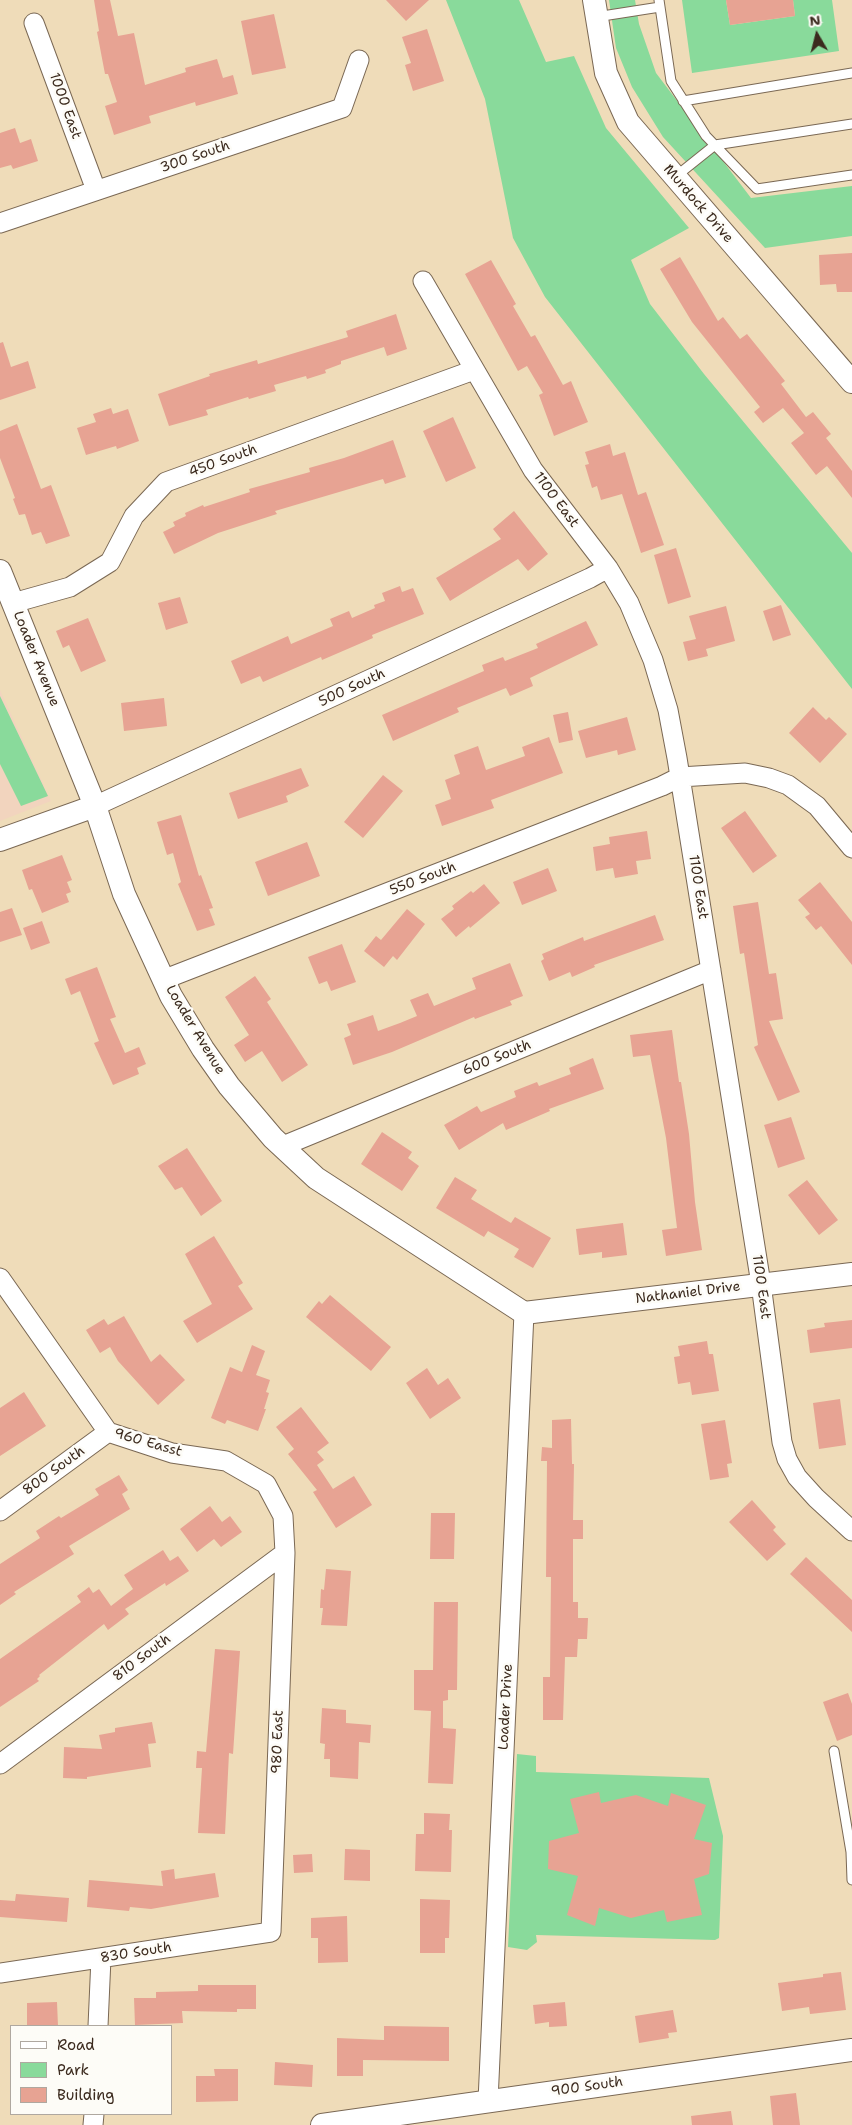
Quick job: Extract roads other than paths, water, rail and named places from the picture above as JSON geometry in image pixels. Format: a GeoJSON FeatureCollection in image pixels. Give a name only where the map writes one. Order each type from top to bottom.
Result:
{"type":"FeatureCollection","features":[{"type":"Feature","properties":{"kind":"street","name":"Murdock Drive"},"geometry":{"type":"LineString","coordinates":[[595,8],[606,73],[628,122],[851,378]]}},
{"type":"Feature","properties":{"kind":"street","name":"1000 East"},"geometry":{"type":"LineString","coordinates":[[34,22],[96,190]]}},
{"type":"Feature","properties":{"kind":"street","name":"300 South"},"geometry":{"type":"LineString","coordinates":[[0,223],[342,108],[359,60]]}},
{"type":"Feature","properties":{"kind":"street","name":"1100 East"},"geometry":{"type":"LineString","coordinates":[[424,281],[533,470],[608,568],[629,603],[654,660],[668,710],[680,777],[762,1284],[782,1442],[787,1459],[797,1477],[816,1498],[852,1530]]}},
{"type":"Feature","properties":{"kind":"street","name":"450 South"},"geometry":{"type":"LineString","coordinates":[[10,604],[70,587],[110,562],[134,516],[166,482],[474,370]]}},
{"type":"Feature","properties":{"kind":"street","name":"500 South"},"geometry":{"type":"LineString","coordinates":[[95,806],[582,582],[608,568]]}},
{"type":"Feature","properties":{"kind":"street","name":"Loader Avenue"},"geometry":{"type":"LineString","coordinates":[[0,571],[10,604],[95,806],[124,894],[171,996],[203,1049],[229,1086],[262,1125],[316,1178],[524,1313]]}},
{"type":"Feature","properties":{"kind":"street"},"geometry":{"type":"LineString","coordinates":[[680,777],[745,773],[770,778],[788,785],[817,806],[852,848]]}},
{"type":"Feature","properties":{"kind":"street","name":"550 South"},"geometry":{"type":"LineString","coordinates":[[165,980],[662,786],[680,777]]}},
{"type":"Feature","properties":{"kind":"street"},"geometry":{"type":"LineString","coordinates":[[0,840],[95,806]]}},
{"type":"Feature","properties":{"kind":"street","name":"600 South"},"geometry":{"type":"LineString","coordinates":[[283,1146],[711,970]]}},
{"type":"Feature","properties":{"kind":"street","name":"Nathaniel Drive"},"geometry":{"type":"LineString","coordinates":[[524,1313],[852,1274]]}},
{"type":"Feature","properties":{"kind":"street","name":"960 Easst"},"geometry":{"type":"LineString","coordinates":[[0,1278],[108,1432],[172,1453],[226,1461],[266,1484],[283,1516],[285,1553]]}},
{"type":"Feature","properties":{"kind":"street","name":"Loader Drive"},"geometry":{"type":"LineString","coordinates":[[488,2102],[524,1313]]}},
{"type":"Feature","properties":{"kind":"street","name":"800 South"},"geometry":{"type":"LineString","coordinates":[[0,1511],[108,1432]]}},
{"type":"Feature","properties":{"kind":"street","name":"810 South"},"geometry":{"type":"LineString","coordinates":[[0,1764],[285,1553]]}},
{"type":"Feature","properties":{"kind":"street","name":"980 East"},"geometry":{"type":"LineString","coordinates":[[271,1932],[285,1553]]}},
{"type":"Feature","properties":{"kind":"street","name":"830 South"},"geometry":{"type":"LineString","coordinates":[[0,1973],[271,1932]]}},
{"type":"Feature","properties":{"kind":"street"},"geometry":{"type":"LineString","coordinates":[[98,2025],[101,1958]]}},
{"type":"Feature","properties":{"kind":"street","name":"900 South"},"geometry":{"type":"LineString","coordinates":[[322,2125],[852,2050]]}},
{"type":"Feature","properties":{"kind":"lane"},"geometry":{"type":"LineString","coordinates":[[595,8],[660,4],[671,81],[706,136],[757,190],[852,175]]}},
{"type":"Feature","properties":{"kind":"lane"},"geometry":{"type":"LineString","coordinates":[[683,101],[852,73]]}},
{"type":"Feature","properties":{"kind":"lane"},"geometry":{"type":"LineString","coordinates":[[674,177],[715,145],[852,124]]}},
{"type":"Feature","properties":{"kind":"lane"},"geometry":{"type":"LineString","coordinates":[[834,1751],[851,1852],[852,1880]]}}]}
